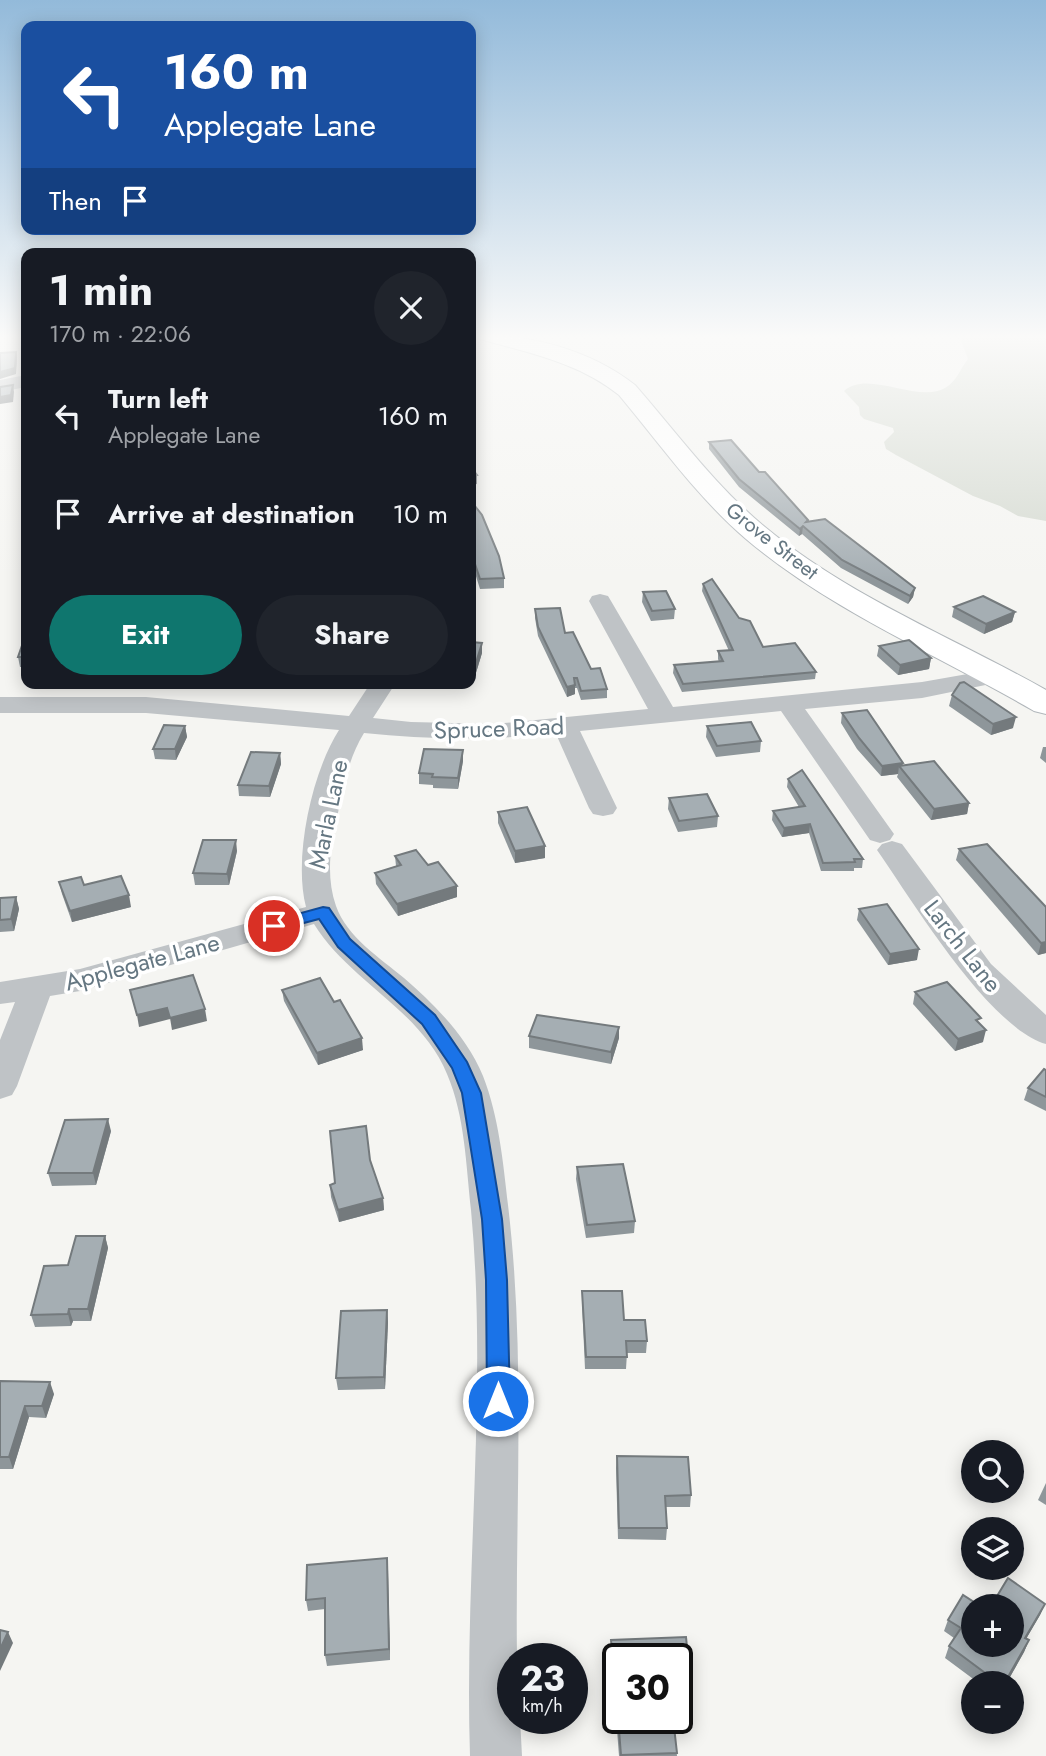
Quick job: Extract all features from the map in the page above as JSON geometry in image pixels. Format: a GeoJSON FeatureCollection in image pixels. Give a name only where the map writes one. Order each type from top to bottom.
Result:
{"type":"FeatureCollection","features":[{"type":"Feature","properties":{"kind":"main road","name":"Grove Street"},"geometry":{"type":"LineString","coordinates":[[648,417],[715,495],[772,546],[859,602],[1046,704]]}},
{"type":"Feature","properties":{"kind":"street"},"geometry":{"type":"LineString","coordinates":[[600,601],[665,716]]}},
{"type":"Feature","properties":{"kind":"street","name":"Spruce Road"},"geometry":{"type":"LineString","coordinates":[[0,705],[100,694],[357,724],[465,732],[565,726],[937,689],[996,676]]}},
{"type":"Feature","properties":{"kind":"street","name":"Marla Lane"},"geometry":{"type":"LineString","coordinates":[[380,689],[337,760],[317,840],[314,885],[323,912],[344,943],[408,999],[446,1043],[461,1067],[471,1093],[480,1132],[497,1280],[498,1430],[492,1621],[496,1756]]}},
{"type":"Feature","properties":{"kind":"street","name":"Larch Lane"},"geometry":{"type":"LineString","coordinates":[[788,703],[983,977],[1007,1002],[1046,1032]]}},
{"type":"Feature","properties":{"kind":"street"},"geometry":{"type":"LineString","coordinates":[[565,726],[603,808]]}},
{"type":"Feature","properties":{"kind":"street","name":"Applegate Lane"},"geometry":{"type":"LineString","coordinates":[[0,993],[36,989],[91,977],[323,912]]}},
{"type":"Feature","properties":{"kind":"street"},"geometry":{"type":"LineString","coordinates":[[0,1086],[36,989]]}},
{"type":"Feature","properties":{"kind":"shaded area"},"geometry":{"type":"Polygon","coordinates":[[[862,417],[1046,417],[1046,521],[1018,516],[973,496],[896,455],[886,449],[884,442],[894,432],[893,428],[862,417]]]}},
{"type":"Feature","properties":{"kind":"building"},"geometry":{"type":"Polygon","coordinates":[[[731,440],[759,472],[765,472],[808,520],[806,522],[825,519],[915,588],[910,596],[842,560],[803,526],[800,529],[739,479],[709,442],[731,440]]]}},
{"type":"Feature","properties":{"kind":"building"},"geometry":{"type":"Polygon","coordinates":[[[476,507],[482,515],[499,556],[504,578],[480,579],[476,567],[476,507]]]}},
{"type":"Feature","properties":{"kind":"building"},"geometry":{"type":"Polygon","coordinates":[[[712,579],[739,618],[750,621],[763,647],[795,643],[816,672],[683,684],[674,665],[723,661],[718,651],[733,650],[703,584],[712,579]]]}},
{"type":"Feature","properties":{"kind":"building"},"geometry":{"type":"Polygon","coordinates":[[[666,591],[675,609],[652,611],[643,592],[666,591]]]}},
{"type":"Feature","properties":{"kind":"building"},"geometry":{"type":"Polygon","coordinates":[[[983,596],[1015,612],[986,624],[954,607],[983,596]]]}},
{"type":"Feature","properties":{"kind":"building"},"geometry":{"type":"Polygon","coordinates":[[[560,608],[565,633],[573,632],[591,669],[600,668],[607,689],[581,691],[577,678],[574,678],[575,685],[567,687],[538,627],[535,609],[560,608]]]}},
{"type":"Feature","properties":{"kind":"building"},"geometry":{"type":"Polygon","coordinates":[[[909,640],[931,658],[900,665],[879,646],[909,640]]]}},
{"type":"Feature","properties":{"kind":"building"},"geometry":{"type":"Polygon","coordinates":[[[476,642],[482,643],[476,663],[476,642]]]}},
{"type":"Feature","properties":{"kind":"building"},"geometry":{"type":"Polygon","coordinates":[[[964,682],[1016,717],[993,724],[952,695],[960,683],[964,682]]]}},
{"type":"Feature","properties":{"kind":"building"},"geometry":{"type":"Polygon","coordinates":[[[867,710],[903,763],[882,766],[842,713],[867,710]]]}},
{"type":"Feature","properties":{"kind":"building"},"geometry":{"type":"Polygon","coordinates":[[[751,722],[761,741],[717,746],[707,726],[751,722]]]}},
{"type":"Feature","properties":{"kind":"building"},"geometry":{"type":"Polygon","coordinates":[[[164,725],[185,726],[175,749],[153,749],[164,725]]]}},
{"type":"Feature","properties":{"kind":"building"},"geometry":{"type":"Polygon","coordinates":[[[424,749],[463,750],[458,778],[432,777],[433,774],[419,773],[424,749]]]}},
{"type":"Feature","properties":{"kind":"building"},"geometry":{"type":"Polygon","coordinates":[[[251,752],[280,753],[269,786],[238,785],[251,752]]]}},
{"type":"Feature","properties":{"kind":"building"},"geometry":{"type":"Polygon","coordinates":[[[934,761],[969,803],[934,809],[899,766],[934,761]]]}},
{"type":"Feature","properties":{"kind":"building"},"geometry":{"type":"Polygon","coordinates":[[[802,770],[863,859],[854,859],[855,862],[823,863],[810,824],[784,828],[773,811],[805,806],[788,779],[802,770]]]}},
{"type":"Feature","properties":{"kind":"building"},"geometry":{"type":"Polygon","coordinates":[[[707,794],[718,816],[679,821],[669,798],[707,794]]]}},
{"type":"Feature","properties":{"kind":"building"},"geometry":{"type":"Polygon","coordinates":[[[527,807],[545,846],[515,851],[498,812],[527,807]]]}},
{"type":"Feature","properties":{"kind":"building"},"geometry":{"type":"Polygon","coordinates":[[[203,840],[236,840],[227,874],[193,873],[203,840]]]}},
{"type":"Feature","properties":{"kind":"building"},"geometry":{"type":"Polygon","coordinates":[[[987,844],[1046,907],[1046,942],[1041,943],[959,849],[987,844]]]}},
{"type":"Feature","properties":{"kind":"building"},"geometry":{"type":"Polygon","coordinates":[[[416,850],[428,865],[438,862],[457,886],[397,904],[375,873],[401,865],[395,856],[416,850]]]}},
{"type":"Feature","properties":{"kind":"building"},"geometry":{"type":"Polygon","coordinates":[[[121,876],[129,895],[70,911],[59,882],[81,877],[84,885],[121,876]]]}},
{"type":"Feature","properties":{"kind":"building"},"geometry":{"type":"Polygon","coordinates":[[[16,897],[11,919],[0,920],[0,898],[16,897]]]}},
{"type":"Feature","properties":{"kind":"building"},"geometry":{"type":"Polygon","coordinates":[[[887,904],[919,949],[890,954],[859,909],[887,904]]]}},
{"type":"Feature","properties":{"kind":"building"},"geometry":{"type":"Polygon","coordinates":[[[193,975],[205,1009],[170,1018],[167,1008],[137,1015],[130,990],[193,975]]]}},
{"type":"Feature","properties":{"kind":"building"},"geometry":{"type":"Polygon","coordinates":[[[320,978],[334,1002],[340,1000],[362,1038],[317,1053],[282,990],[320,978]]]}},
{"type":"Feature","properties":{"kind":"building"},"geometry":{"type":"Polygon","coordinates":[[[947,982],[981,1018],[976,1020],[986,1030],[958,1039],[915,992],[947,982]]]}},
{"type":"Feature","properties":{"kind":"building"},"geometry":{"type":"Polygon","coordinates":[[[537,1015],[619,1027],[611,1052],[529,1036],[537,1015]]]}},
{"type":"Feature","properties":{"kind":"building"},"geometry":{"type":"Polygon","coordinates":[[[1044,1069],[1046,1070],[1046,1097],[1028,1088],[1044,1069]]]}},
{"type":"Feature","properties":{"kind":"building"},"geometry":{"type":"Polygon","coordinates":[[[108,1119],[93,1173],[48,1173],[65,1120],[108,1119]]]}},
{"type":"Feature","properties":{"kind":"building"},"geometry":{"type":"Polygon","coordinates":[[[366,1126],[370,1160],[383,1198],[338,1210],[330,1185],[335,1183],[330,1131],[366,1126]]]}},
{"type":"Feature","properties":{"kind":"building"},"geometry":{"type":"Polygon","coordinates":[[[623,1164],[635,1221],[587,1225],[577,1167],[623,1164]]]}},
{"type":"Feature","properties":{"kind":"building"},"geometry":{"type":"Polygon","coordinates":[[[76,1236],[105,1236],[88,1309],[69,1309],[68,1314],[31,1315],[44,1266],[68,1265],[76,1236]]]}},
{"type":"Feature","properties":{"kind":"building"},"geometry":{"type":"Polygon","coordinates":[[[582,1291],[622,1291],[624,1320],[645,1320],[647,1341],[626,1341],[627,1357],[586,1357],[582,1291]]]}},
{"type":"Feature","properties":{"kind":"building"},"geometry":{"type":"Polygon","coordinates":[[[387,1310],[384,1377],[336,1378],[341,1311],[387,1310]]]}},
{"type":"Feature","properties":{"kind":"building"},"geometry":{"type":"Polygon","coordinates":[[[0,1381],[50,1382],[42,1406],[25,1406],[9,1457],[0,1457],[0,1381]]]}},
{"type":"Feature","properties":{"kind":"building"},"geometry":{"type":"Polygon","coordinates":[[[617,1456],[688,1457],[691,1495],[665,1496],[667,1528],[619,1528],[617,1456]]]}},
{"type":"Feature","properties":{"kind":"building"},"geometry":{"type":"Polygon","coordinates":[[[387,1558],[389,1649],[325,1655],[325,1598],[306,1600],[307,1565],[387,1558]]]}},
{"type":"Feature","properties":{"kind":"building"},"geometry":{"type":"Polygon","coordinates":[[[1007,1580],[1011,1580],[1045,1604],[1025,1638],[1029,1640],[1024,1649],[1024,1594],[998,1594],[1007,1580]]]}},
{"type":"Feature","properties":{"kind":"building"},"geometry":{"type":"Polygon","coordinates":[[[961,1598],[961,1628],[948,1620],[961,1598]]]}},
{"type":"Feature","properties":{"kind":"building"},"geometry":{"type":"Polygon","coordinates":[[[961,1628],[961,1655],[949,1646],[961,1628]]]}},
{"type":"Feature","properties":{"kind":"building"},"geometry":{"type":"Polygon","coordinates":[[[0,1630],[8,1632],[0,1649],[0,1630]]]}},
{"type":"Feature","properties":{"kind":"building"},"geometry":{"type":"Polygon","coordinates":[[[686,1637],[687,1643],[611,1643],[611,1640],[686,1637]]]}},
{"type":"Feature","properties":{"kind":"building"},"geometry":{"type":"Polygon","coordinates":[[[964,1657],[1019,1657],[1011,1671],[983,1671],[964,1657]]]}},
{"type":"Feature","properties":{"kind":"building"},"geometry":{"type":"Polygon","coordinates":[[[619,1734],[675,1734],[677,1753],[621,1755],[619,1734]]]}},
{"type":"Feature","properties":{"kind":"route"},"geometry":{"type":"LineString","coordinates":[[274,926],[323,912],[344,943],[428,1019],[461,1067],[471,1093],[480,1132],[492,1219],[497,1280],[498,1401]]}}]}
